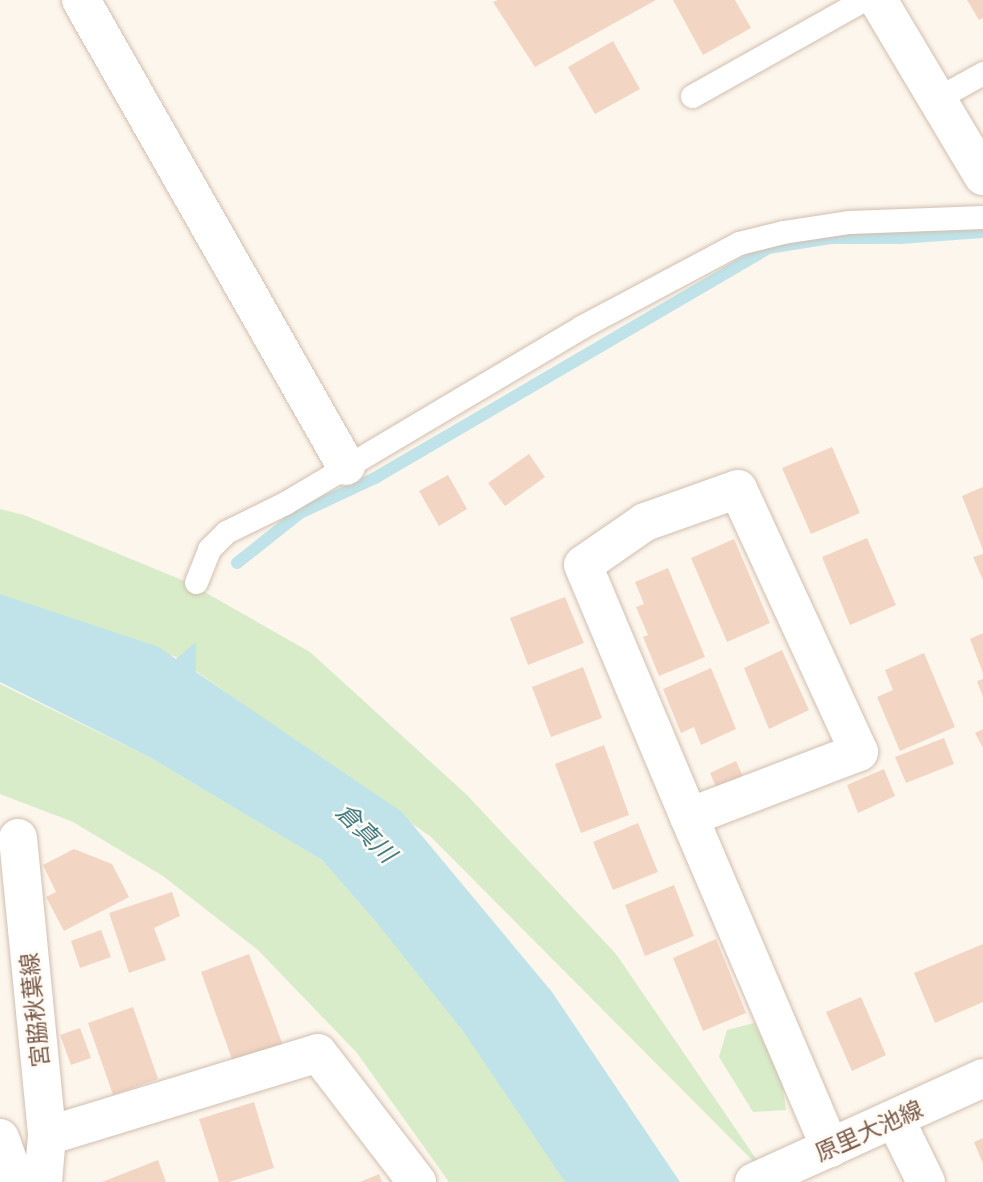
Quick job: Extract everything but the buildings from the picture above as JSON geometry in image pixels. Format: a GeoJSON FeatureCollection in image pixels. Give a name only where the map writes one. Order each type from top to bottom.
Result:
{"type":"FeatureCollection","features":[{"type":"Feature","properties":{"kind":"street"},"geometry":{"type":"LineString","coordinates":[[81,0],[346,466]]}},
{"type":"Feature","properties":{"kind":"street"},"geometry":{"type":"LineString","coordinates":[[878,0],[983,176]]}},
{"type":"Feature","properties":{"kind":"street"},"geometry":{"type":"LineString","coordinates":[[689,817],[859,752],[738,489],[645,522],[583,565],[689,817],[830,1149]]}},
{"type":"Feature","properties":{"kind":"street","name":"宮脇秋葉線"},"geometry":{"type":"LineString","coordinates":[[9,833],[47,1136],[43,1182]]}},
{"type":"Feature","properties":{"kind":"street"},"geometry":{"type":"LineString","coordinates":[[47,1136],[318,1053],[417,1182]]}},
{"type":"Feature","properties":{"kind":"street","name":"原里大池線"},"geometry":{"type":"LineString","coordinates":[[765,1180],[983,1078]]}},
{"type":"Feature","properties":{"kind":"street"},"geometry":{"type":"LineString","coordinates":[[895,1119],[926,1182]]}},
{"type":"Feature","properties":{"kind":"street"},"geometry":{"type":"LineString","coordinates":[[0,1138],[16,1182]]}},
{"type":"Feature","properties":{"kind":"lane"},"geometry":{"type":"LineString","coordinates":[[692,96],[863,0]]}},
{"type":"Feature","properties":{"kind":"lane"},"geometry":{"type":"LineString","coordinates":[[936,99],[983,73]]}},
{"type":"Feature","properties":{"kind":"lane"},"geometry":{"type":"LineString","coordinates":[[196,582],[209,549],[226,532],[285,503],[580,327],[739,243],[783,232],[849,222],[983,217]]}},
{"type":"Feature","properties":{"kind":"green space"},"geometry":{"type":"Polygon","coordinates":[[[0,509],[24,515],[187,582],[310,652],[467,795],[616,954],[768,1176],[431,837],[176,657],[0,594],[0,509]]]}},
{"type":"Feature","properties":{"kind":"green space"},"geometry":{"type":"Polygon","coordinates":[[[0,684],[151,758],[322,860],[421,973],[511,1097],[565,1182],[449,1182],[357,1053],[258,950],[163,876],[73,822],[0,794],[0,684]]]}},
{"type":"Feature","properties":{"kind":"green space"},"geometry":{"type":"Polygon","coordinates":[[[754,1023],[781,1075],[786,1110],[753,1112],[719,1057],[727,1030],[754,1023]]]}},
{"type":"Feature","properties":{"kind":"water","name":"倉真川"},"geometry":{"type":"Polygon","coordinates":[[[0,594],[159,647],[176,659],[196,642],[196,672],[402,812],[552,992],[680,1182],[565,1182],[463,1031],[377,923],[322,860],[151,758],[0,682],[0,594]]]}},
{"type":"Feature","properties":{"kind":"waterway"},"geometry":{"type":"LineString","coordinates":[[237,563],[300,513],[375,478],[768,248],[832,238],[900,238],[983,232]]}}]}
